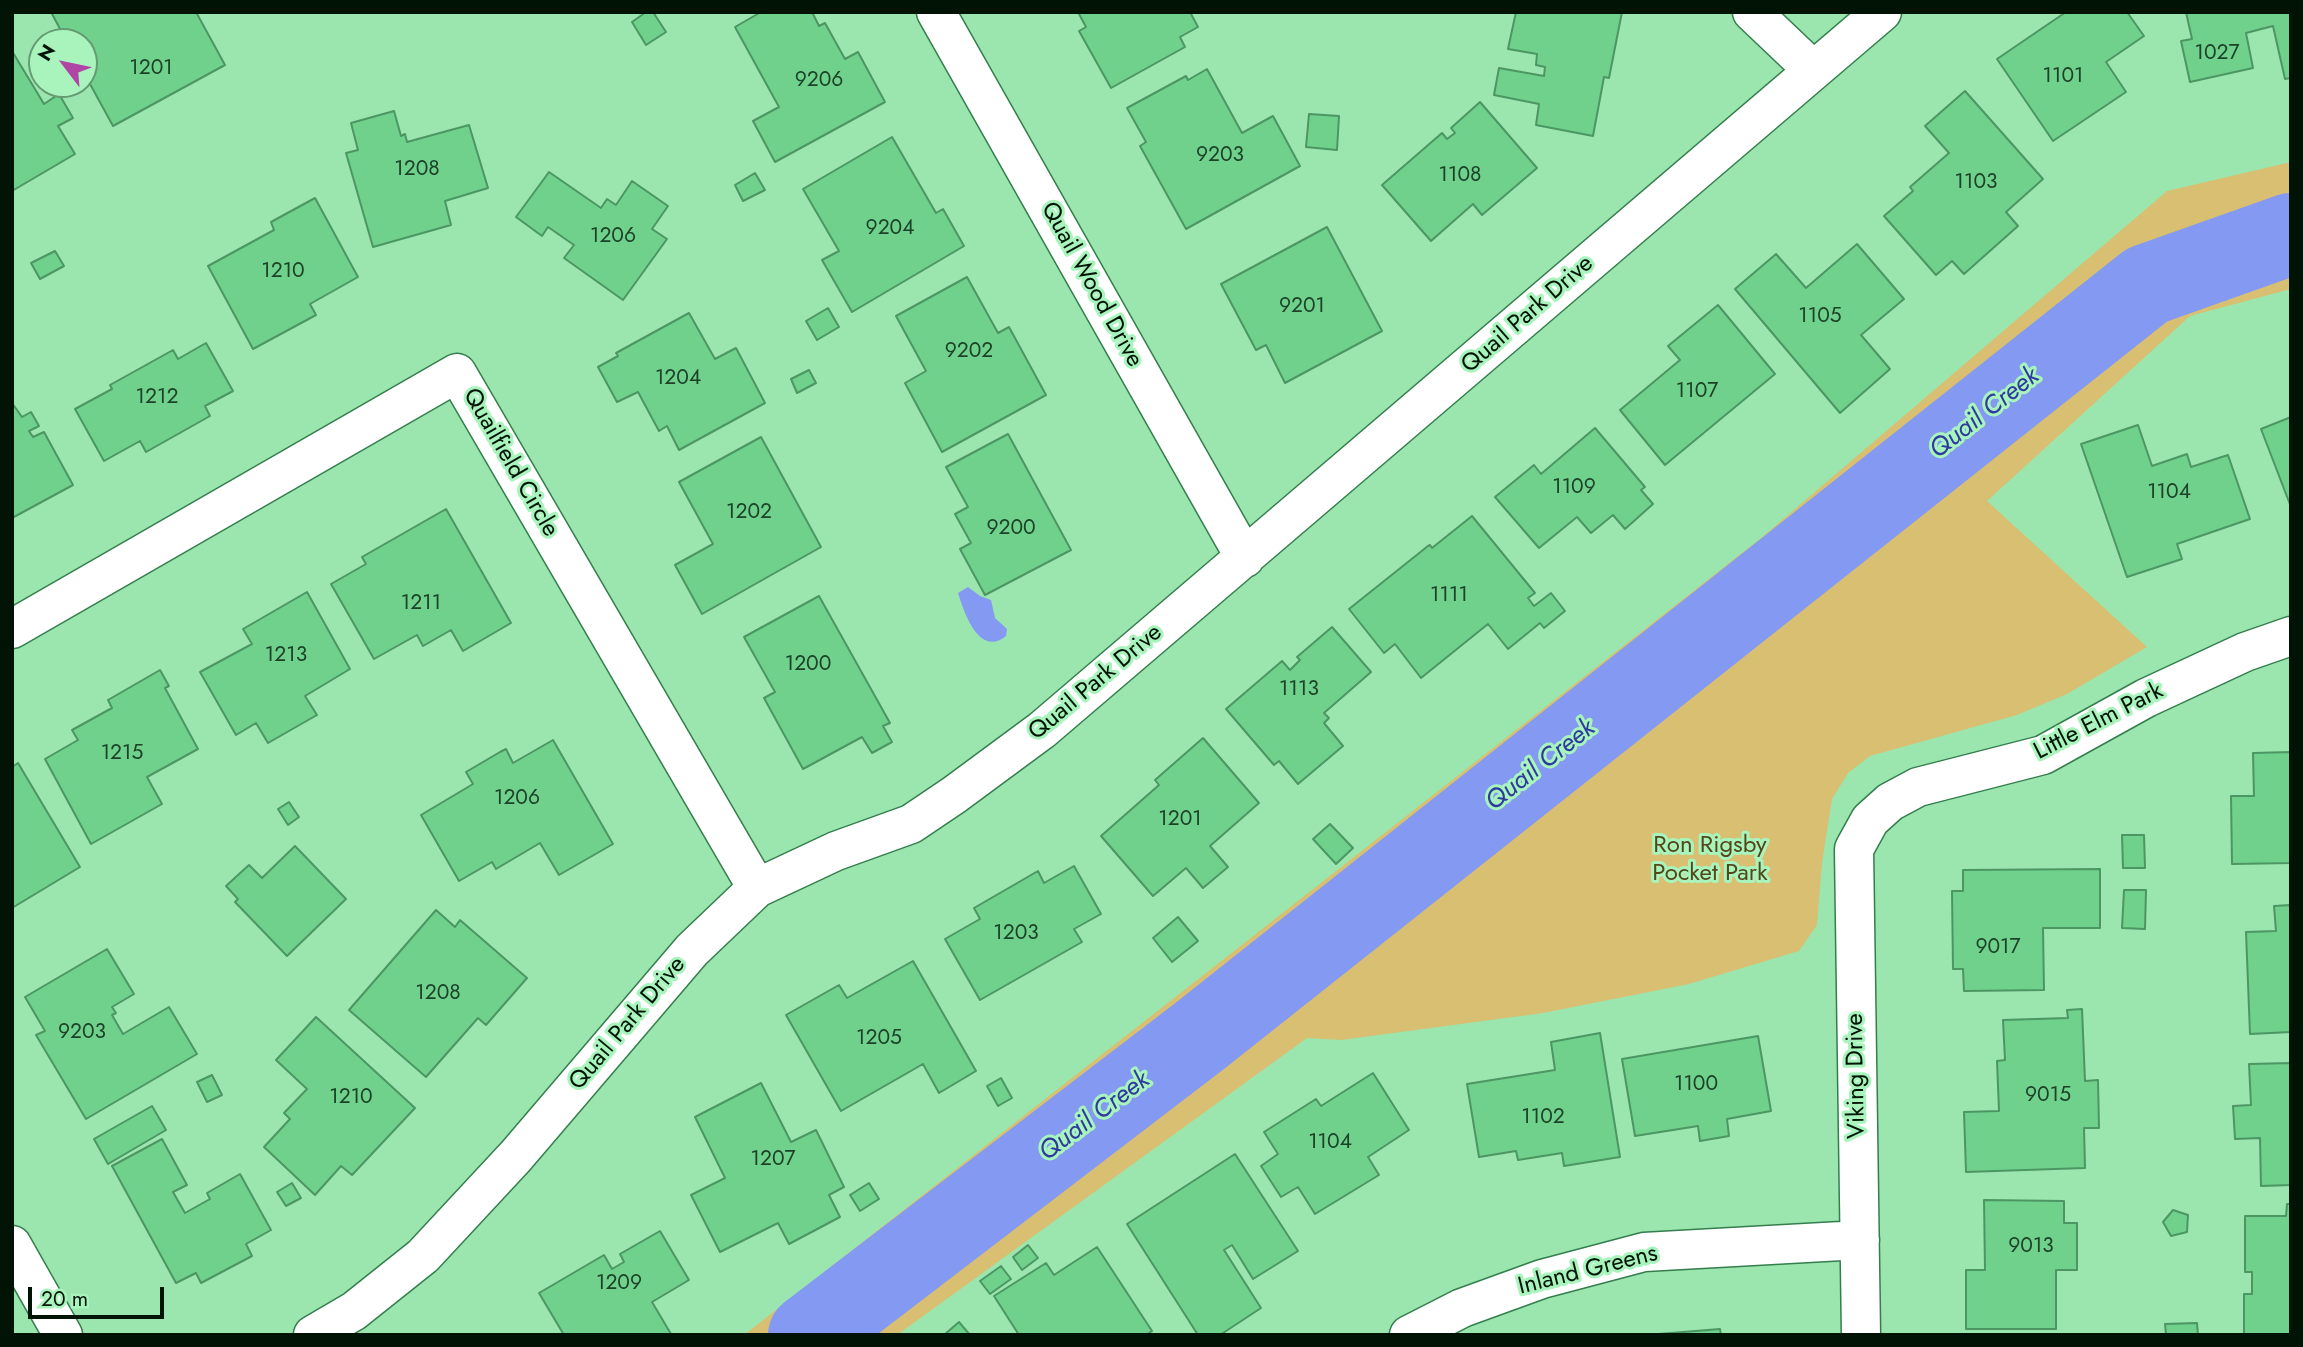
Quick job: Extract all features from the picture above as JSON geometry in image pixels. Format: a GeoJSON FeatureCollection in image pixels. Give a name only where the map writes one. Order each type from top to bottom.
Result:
{"type":"FeatureCollection","features":[{"type":"Feature","properties":{"kind":"street","name":"Quail Wood Drive"},"geometry":{"type":"LineString","coordinates":[[936,12],[1245,558]]}},
{"type":"Feature","properties":{"kind":"street"},"geometry":{"type":"LineString","coordinates":[[1752,12],[1813,70]]}},
{"type":"Feature","properties":{"kind":"street","name":"Quail Park Drive"},"geometry":{"type":"LineString","coordinates":[[313,1335],[354,1311],[423,1256],[516,1156],[692,950],[757,888],[835,851],[911,824],[1042,730],[1882,12]]}},
{"type":"Feature","properties":{"kind":"street","name":"Quailfield Circle"},"geometry":{"type":"LineString","coordinates":[[12,629],[457,373],[757,888]]}},
{"type":"Feature","properties":{"kind":"street","name":"Little Elm Park"},"geometry":{"type":"LineString","coordinates":[[1870,820],[1891,802],[1918,787],[2043,755],[2146,698],[2245,652],[2291,636]]}},
{"type":"Feature","properties":{"kind":"street","name":"Viking Drive"},"geometry":{"type":"LineString","coordinates":[[1861,1335],[1854,849],[1870,820]]}},
{"type":"Feature","properties":{"kind":"street","name":"Inland Greens"},"geometry":{"type":"LineString","coordinates":[[1409,1335],[1462,1308],[1542,1279],[1644,1252],[1860,1240]]}},
{"type":"Feature","properties":{"kind":"street"},"geometry":{"type":"LineString","coordinates":[[12,1245],[63,1335]]}},
{"type":"Feature","properties":{"kind":"green space","name":"Ron Rigsby Pocket Park"},"geometry":{"type":"Polygon","coordinates":[[[2291,162],[2291,289],[2190,316],[1987,501],[2147,647],[2067,694],[2017,715],[1870,756],[1848,773],[1832,799],[1822,863],[1817,925],[1799,951],[1689,984],[1543,1013],[1341,1040],[1307,1038],[897,1335],[744,1335],[1761,538],[2167,191],[2291,162]]]}},
{"type":"Feature","properties":{"kind":"water"},"geometry":{"type":"Polygon","coordinates":[[[968,587],[991,600],[995,618],[1007,629],[1006,636],[996,641],[988,641],[974,630],[958,593],[968,587]]]}},
{"type":"Feature","properties":{"kind":"building"},"geometry":{"type":"Polygon","coordinates":[[[51,12],[196,12],[225,65],[113,126],[98,98],[98,28],[60,28],[51,12]]]}},
{"type":"Feature","properties":{"kind":"building"},"geometry":{"type":"Polygon","coordinates":[[[646,12],[653,12],[666,32],[646,45],[632,22],[646,12]]]}},
{"type":"Feature","properties":{"kind":"building"},"geometry":{"type":"Polygon","coordinates":[[[761,12],[812,12],[819,26],[825,23],[845,59],[858,52],[885,102],[775,162],[753,121],[779,107],[735,27],[761,12]]]}},
{"type":"Feature","properties":{"kind":"building"},"geometry":{"type":"Polygon","coordinates":[[[1078,12],[1190,12],[1198,27],[1180,37],[1185,47],[1111,88],[1079,31],[1086,27],[1078,12]]]}},
{"type":"Feature","properties":{"kind":"building"},"geometry":{"type":"Polygon","coordinates":[[[1516,12],[1622,12],[1609,78],[1604,77],[1593,136],[1536,125],[1539,104],[1494,95],[1499,68],[1544,76],[1545,67],[1536,65],[1537,54],[1508,49],[1516,12]]]}},
{"type":"Feature","properties":{"kind":"building"},"geometry":{"type":"Polygon","coordinates":[[[2066,12],[2127,12],[2144,36],[2106,62],[2126,92],[2053,141],[1997,59],[2066,12]]]}},
{"type":"Feature","properties":{"kind":"building"},"geometry":{"type":"Polygon","coordinates":[[[2186,12],[2291,12],[2291,78],[2285,79],[2273,26],[2246,33],[2253,68],[2190,82],[2181,41],[2192,39],[2186,12]]]}},
{"type":"Feature","properties":{"kind":"building"},"geometry":{"type":"Polygon","coordinates":[[[12,51],[28,78],[28,98],[40,98],[44,104],[53,98],[61,98],[73,118],[58,126],[75,154],[12,191],[12,51]]]}},
{"type":"Feature","properties":{"kind":"building"},"geometry":{"type":"Polygon","coordinates":[[[1207,69],[1242,133],[1273,116],[1300,166],[1186,229],[1140,146],[1146,142],[1127,108],[1186,76],[1188,80],[1207,69]]]}},
{"type":"Feature","properties":{"kind":"building"},"geometry":{"type":"Polygon","coordinates":[[[1965,91],[2043,179],[2006,212],[2018,226],[1964,274],[1952,261],[1936,275],[1884,216],[1913,191],[1910,187],[1949,153],[1925,126],[1965,91]]]}},
{"type":"Feature","properties":{"kind":"building"},"geometry":{"type":"Polygon","coordinates":[[[1480,102],[1537,168],[1482,215],[1473,204],[1431,241],[1382,185],[1442,133],[1447,139],[1455,133],[1451,128],[1480,102]]]}},
{"type":"Feature","properties":{"kind":"building"},"geometry":{"type":"Polygon","coordinates":[[[394,111],[401,136],[405,134],[407,142],[469,125],[488,188],[445,201],[451,225],[373,247],[346,153],[358,150],[351,123],[394,111]]]}},
{"type":"Feature","properties":{"kind":"building"},"geometry":{"type":"Polygon","coordinates":[[[1309,114],[1339,116],[1337,150],[1306,147],[1309,114]]]}},
{"type":"Feature","properties":{"kind":"building"},"geometry":{"type":"Polygon","coordinates":[[[892,137],[936,213],[943,209],[964,246],[852,312],[822,260],[839,251],[803,189],[892,137]]]}},
{"type":"Feature","properties":{"kind":"building"},"geometry":{"type":"Polygon","coordinates":[[[549,172],[601,208],[607,199],[616,205],[632,181],[668,206],[652,229],[667,239],[623,300],[564,258],[574,245],[548,227],[542,236],[516,217],[549,172]]]}},
{"type":"Feature","properties":{"kind":"building"},"geometry":{"type":"Polygon","coordinates":[[[755,173],[765,190],[743,201],[735,185],[755,173]]]}},
{"type":"Feature","properties":{"kind":"building"},"geometry":{"type":"Polygon","coordinates":[[[315,198],[358,277],[310,304],[316,315],[253,349],[208,266],[274,230],[271,222],[315,198]]]}},
{"type":"Feature","properties":{"kind":"building"},"geometry":{"type":"Polygon","coordinates":[[[1327,227],[1382,331],[1285,383],[1266,345],[1256,350],[1221,284],[1327,227]]]}},
{"type":"Feature","properties":{"kind":"building"},"geometry":{"type":"Polygon","coordinates":[[[1857,244],[1904,299],[1861,335],[1890,369],[1840,413],[1735,289],[1776,254],[1806,288],[1857,244]]]}},
{"type":"Feature","properties":{"kind":"building"},"geometry":{"type":"Polygon","coordinates":[[[55,251],[64,266],[40,279],[31,263],[55,251]]]}},
{"type":"Feature","properties":{"kind":"building"},"geometry":{"type":"Polygon","coordinates":[[[967,277],[998,333],[1009,327],[1046,395],[942,452],[905,383],[926,371],[896,316],[967,277]]]}},
{"type":"Feature","properties":{"kind":"building"},"geometry":{"type":"Polygon","coordinates":[[[1718,305],[1775,374],[1665,465],[1620,410],[1680,360],[1668,346],[1718,305]]]}},
{"type":"Feature","properties":{"kind":"building"},"geometry":{"type":"Polygon","coordinates":[[[828,308],[839,327],[817,340],[806,321],[828,308]]]}},
{"type":"Feature","properties":{"kind":"building"},"geometry":{"type":"Polygon","coordinates":[[[689,313],[715,359],[736,348],[765,403],[679,450],[667,426],[659,431],[638,392],[617,402],[598,367],[618,356],[616,353],[689,313]]]}},
{"type":"Feature","properties":{"kind":"building"},"geometry":{"type":"Polygon","coordinates":[[[206,343],[233,391],[205,406],[210,416],[146,452],[140,441],[104,461],[75,409],[112,389],[110,385],[173,350],[178,359],[206,343]]]}},
{"type":"Feature","properties":{"kind":"building"},"geometry":{"type":"Polygon","coordinates":[[[809,370],[816,383],[797,393],[791,379],[809,370]]]}},
{"type":"Feature","properties":{"kind":"building"},"geometry":{"type":"Polygon","coordinates":[[[12,403],[22,417],[31,412],[39,426],[29,431],[33,437],[44,432],[73,485],[12,518],[12,403]]]}},
{"type":"Feature","properties":{"kind":"building"},"geometry":{"type":"Polygon","coordinates":[[[2291,417],[2291,507],[2261,429],[2291,417]]]}},
{"type":"Feature","properties":{"kind":"building"},"geometry":{"type":"Polygon","coordinates":[[[2138,425],[2152,466],[2187,454],[2191,467],[2228,455],[2250,519],[2177,544],[2182,559],[2127,577],[2081,444],[2138,425]]]}},
{"type":"Feature","properties":{"kind":"building"},"geometry":{"type":"Polygon","coordinates":[[[1595,428],[1645,487],[1641,490],[1653,504],[1625,529],[1613,515],[1591,533],[1577,517],[1539,548],[1495,497],[1534,465],[1541,474],[1595,428]]]}},
{"type":"Feature","properties":{"kind":"building"},"geometry":{"type":"Polygon","coordinates":[[[1008,434],[1071,550],[985,595],[960,549],[971,543],[955,514],[968,507],[946,467],[1008,434]]]}},
{"type":"Feature","properties":{"kind":"building"},"geometry":{"type":"Polygon","coordinates":[[[761,437],[821,547],[702,614],[675,565],[713,544],[679,482],[761,437]]]}},
{"type":"Feature","properties":{"kind":"building"},"geometry":{"type":"Polygon","coordinates":[[[446,509],[511,623],[463,651],[451,630],[423,646],[417,635],[374,659],[331,584],[366,564],[362,557],[446,509]]]}},
{"type":"Feature","properties":{"kind":"building"},"geometry":{"type":"Polygon","coordinates":[[[1472,516],[1535,593],[1528,598],[1534,606],[1551,593],[1565,611],[1544,628],[1540,623],[1508,649],[1488,624],[1421,678],[1395,644],[1384,653],[1349,609],[1428,546],[1432,548],[1472,516]]]}},
{"type":"Feature","properties":{"kind":"building"},"geometry":{"type":"Polygon","coordinates":[[[307,592],[350,669],[305,696],[317,715],[268,743],[256,723],[236,735],[200,672],[252,644],[243,629],[307,592]]]}},
{"type":"Feature","properties":{"kind":"building"},"geometry":{"type":"Polygon","coordinates":[[[819,596],[890,723],[883,726],[892,742],[872,753],[862,737],[803,769],[764,698],[775,692],[744,637],[819,596]]]}},
{"type":"Feature","properties":{"kind":"building"},"geometry":{"type":"Polygon","coordinates":[[[1332,627],[1371,672],[1324,713],[1329,718],[1324,723],[1343,746],[1298,784],[1279,761],[1274,765],[1226,709],[1282,661],[1290,670],[1300,660],[1297,657],[1332,627]]]}},
{"type":"Feature","properties":{"kind":"building"},"geometry":{"type":"Polygon","coordinates":[[[160,670],[169,686],[165,688],[198,749],[147,777],[162,804],[91,844],[45,759],[78,740],[72,730],[112,708],[108,700],[160,670]]]}},
{"type":"Feature","properties":{"kind":"building"},"geometry":{"type":"Polygon","coordinates":[[[1203,738],[1259,803],[1210,846],[1228,867],[1203,888],[1186,868],[1153,896],[1101,836],[1159,785],[1155,780],[1203,738]]]}},
{"type":"Feature","properties":{"kind":"building"},"geometry":{"type":"Polygon","coordinates":[[[553,740],[613,844],[559,875],[540,843],[496,869],[492,862],[459,881],[421,815],[473,784],[466,772],[500,752],[506,749],[513,763],[553,740]]]}},
{"type":"Feature","properties":{"kind":"building"},"geometry":{"type":"Polygon","coordinates":[[[2291,752],[2291,863],[2232,864],[2231,796],[2254,796],[2253,753],[2291,752]]]}},
{"type":"Feature","properties":{"kind":"building"},"geometry":{"type":"Polygon","coordinates":[[[18,763],[80,867],[12,908],[12,767],[18,763]]]}},
{"type":"Feature","properties":{"kind":"building"},"geometry":{"type":"Polygon","coordinates":[[[289,802],[299,817],[288,825],[278,809],[289,802]]]}},
{"type":"Feature","properties":{"kind":"building"},"geometry":{"type":"Polygon","coordinates":[[[1330,824],[1353,848],[1336,864],[1313,839],[1330,824]]]}},
{"type":"Feature","properties":{"kind":"building"},"geometry":{"type":"Polygon","coordinates":[[[2122,835],[2144,835],[2145,868],[2123,868],[2122,835]]]}},
{"type":"Feature","properties":{"kind":"building"},"geometry":{"type":"Polygon","coordinates":[[[295,846],[346,899],[287,956],[235,902],[238,899],[226,886],[249,865],[262,878],[295,846]]]}},
{"type":"Feature","properties":{"kind":"building"},"geometry":{"type":"Polygon","coordinates":[[[1074,866],[1101,914],[1074,929],[1082,942],[980,1000],[945,939],[980,919],[974,908],[1038,871],[1044,883],[1074,866]]]}},
{"type":"Feature","properties":{"kind":"building"},"geometry":{"type":"Polygon","coordinates":[[[2100,869],[2100,928],[2043,928],[2044,990],[1964,991],[1963,969],[1953,969],[1952,891],[1963,891],[1963,870],[2100,869]]]}},
{"type":"Feature","properties":{"kind":"building"},"geometry":{"type":"Polygon","coordinates":[[[2124,890],[2146,890],[2145,929],[2122,928],[2124,890]]]}},
{"type":"Feature","properties":{"kind":"building"},"geometry":{"type":"Polygon","coordinates":[[[2291,905],[2291,1032],[2250,1034],[2246,932],[2276,931],[2274,906],[2291,905]]]}},
{"type":"Feature","properties":{"kind":"building"},"geometry":{"type":"Polygon","coordinates":[[[436,910],[455,927],[460,920],[527,978],[486,1025],[478,1018],[426,1077],[349,1010],[436,910]]]}},
{"type":"Feature","properties":{"kind":"building"},"geometry":{"type":"Polygon","coordinates":[[[1178,917],[1198,941],[1172,962],[1153,938],[1178,917]]]}},
{"type":"Feature","properties":{"kind":"building"},"geometry":{"type":"Polygon","coordinates":[[[107,949],[134,994],[112,1007],[116,1013],[112,1015],[123,1034],[169,1007],[197,1054],[86,1119],[36,1035],[45,1031],[25,997],[107,949]]]}},
{"type":"Feature","properties":{"kind":"building"},"geometry":{"type":"Polygon","coordinates":[[[913,961],[976,1071],[939,1093],[923,1064],[841,1111],[786,1015],[839,985],[847,998],[913,961]]]}},
{"type":"Feature","properties":{"kind":"building"},"geometry":{"type":"Polygon","coordinates":[[[2082,1009],[2085,1081],[2098,1080],[2099,1128],[2084,1128],[2085,1168],[1966,1172],[1964,1112],[1999,1111],[1997,1061],[2005,1060],[2003,1020],[2068,1018],[2067,1010],[2082,1009]]]}},
{"type":"Feature","properties":{"kind":"building"},"geometry":{"type":"Polygon","coordinates":[[[316,1017],[415,1108],[352,1175],[341,1166],[315,1195],[264,1147],[290,1119],[284,1113],[307,1089],[276,1060],[316,1017]]]}},
{"type":"Feature","properties":{"kind":"building"},"geometry":{"type":"Polygon","coordinates":[[[1600,1033],[1620,1157],[1564,1166],[1562,1153],[1518,1160],[1516,1151],[1479,1157],[1467,1084],[1555,1070],[1551,1042],[1600,1033]]]}},
{"type":"Feature","properties":{"kind":"building"},"geometry":{"type":"Polygon","coordinates":[[[1758,1036],[1771,1111],[1727,1119],[1729,1136],[1700,1141],[1698,1126],[1635,1136],[1622,1059],[1758,1036]]]}},
{"type":"Feature","properties":{"kind":"building"},"geometry":{"type":"Polygon","coordinates":[[[2291,1063],[2291,1185],[2261,1186],[2260,1138],[2235,1139],[2233,1106],[2251,1105],[2249,1064],[2291,1063]]]}},
{"type":"Feature","properties":{"kind":"building"},"geometry":{"type":"Polygon","coordinates":[[[1373,1073],[1409,1130],[1368,1157],[1379,1175],[1315,1214],[1298,1187],[1281,1197],[1261,1166],[1278,1154],[1264,1132],[1316,1099],[1321,1106],[1373,1073]]]}},
{"type":"Feature","properties":{"kind":"building"},"geometry":{"type":"Polygon","coordinates":[[[212,1075],[222,1095],[207,1102],[197,1082],[212,1075]]]}},
{"type":"Feature","properties":{"kind":"building"},"geometry":{"type":"Polygon","coordinates":[[[1001,1078],[1012,1098],[998,1106],[987,1086],[1001,1078]]]}},
{"type":"Feature","properties":{"kind":"building"},"geometry":{"type":"Polygon","coordinates":[[[761,1083],[791,1142],[816,1130],[844,1187],[829,1195],[840,1217],[789,1244],[778,1223],[720,1252],[691,1195],[725,1178],[695,1117],[761,1083]]]}},
{"type":"Feature","properties":{"kind":"building"},"geometry":{"type":"Polygon","coordinates":[[[152,1106],[166,1130],[108,1164],[94,1139],[152,1106]]]}},
{"type":"Feature","properties":{"kind":"building"},"geometry":{"type":"Polygon","coordinates":[[[162,1139],[187,1185],[173,1192],[185,1213],[210,1199],[207,1193],[240,1174],[271,1230],[246,1244],[252,1256],[201,1283],[196,1273],[176,1283],[112,1166],[162,1139]]]}},
{"type":"Feature","properties":{"kind":"building"},"geometry":{"type":"Polygon","coordinates":[[[1235,1154],[1298,1251],[1253,1279],[1232,1245],[1224,1250],[1261,1308],[1220,1335],[1198,1335],[1127,1224],[1235,1154]]]}},
{"type":"Feature","properties":{"kind":"building"},"geometry":{"type":"Polygon","coordinates":[[[292,1183],[301,1198],[286,1206],[277,1192],[292,1183]]]}},
{"type":"Feature","properties":{"kind":"building"},"geometry":{"type":"Polygon","coordinates":[[[869,1183],[879,1199],[860,1211],[850,1195],[869,1183]]]}},
{"type":"Feature","properties":{"kind":"building"},"geometry":{"type":"Polygon","coordinates":[[[1984,1200],[2064,1201],[2064,1223],[2077,1223],[2077,1270],[2056,1270],[2056,1329],[1966,1329],[1966,1270],[1985,1270],[1984,1200]]]}},
{"type":"Feature","properties":{"kind":"building"},"geometry":{"type":"Polygon","coordinates":[[[2287,1204],[2291,1204],[2291,1335],[2244,1335],[2244,1294],[2252,1294],[2252,1272],[2245,1272],[2245,1216],[2286,1216],[2287,1204]]]}},
{"type":"Feature","properties":{"kind":"building"},"geometry":{"type":"Polygon","coordinates":[[[2173,1210],[2188,1215],[2187,1232],[2171,1236],[2163,1222],[2173,1210]]]}},
{"type":"Feature","properties":{"kind":"building"},"geometry":{"type":"Polygon","coordinates":[[[660,1231],[689,1280],[652,1302],[671,1334],[564,1335],[539,1293],[604,1255],[612,1269],[624,1262],[620,1254],[660,1231]]]}},
{"type":"Feature","properties":{"kind":"building"},"geometry":{"type":"Polygon","coordinates":[[[1028,1245],[1038,1258],[1022,1270],[1013,1257],[1028,1245]]]}},
{"type":"Feature","properties":{"kind":"building"},"geometry":{"type":"Polygon","coordinates":[[[1097,1247],[1152,1331],[1146,1335],[1019,1335],[994,1296],[1046,1263],[1054,1275],[1097,1247]]]}},
{"type":"Feature","properties":{"kind":"building"},"geometry":{"type":"Polygon","coordinates":[[[1001,1266],[1011,1279],[990,1294],[980,1281],[1001,1266]]]}},
{"type":"Feature","properties":{"kind":"building"},"geometry":{"type":"Polygon","coordinates":[[[959,1322],[970,1335],[944,1335],[959,1322]]]}},
{"type":"Feature","properties":{"kind":"building"},"geometry":{"type":"Polygon","coordinates":[[[2197,1323],[2198,1335],[2166,1335],[2165,1324],[2197,1323]]]}},
{"type":"Feature","properties":{"kind":"building"},"geometry":{"type":"Polygon","coordinates":[[[1720,1329],[1721,1335],[1646,1335],[1720,1329]]]}},
{"type":"Feature","properties":{"kind":"waterway","name":"Quail Creek"},"geometry":{"type":"LineString","coordinates":[[809,1335],[1201,1035],[2147,285],[2291,234]]}}]}
